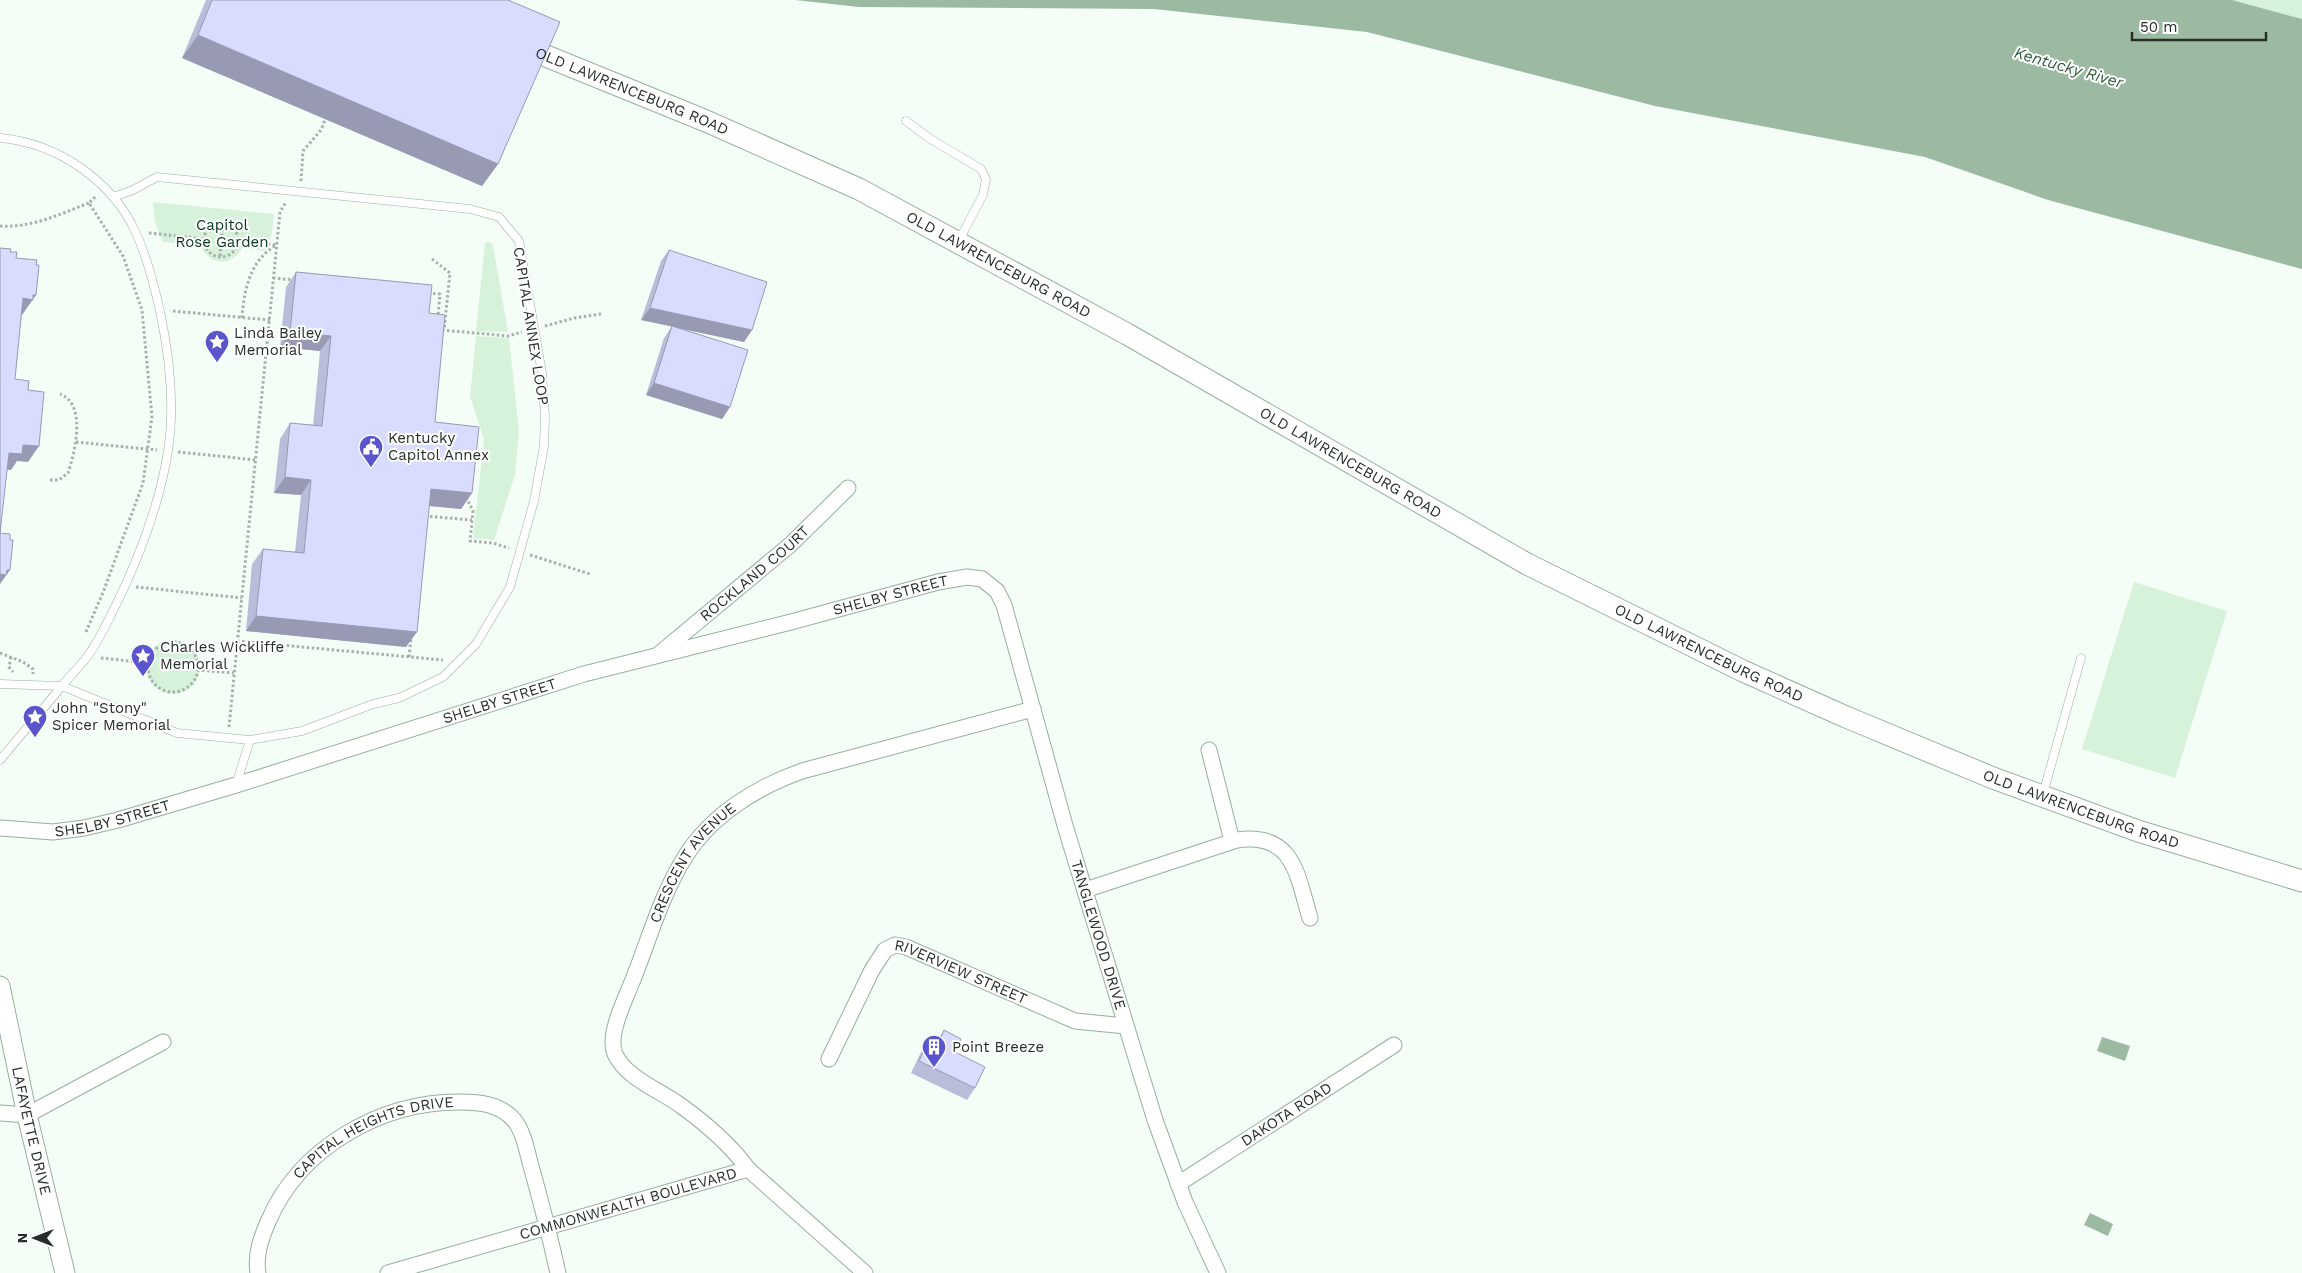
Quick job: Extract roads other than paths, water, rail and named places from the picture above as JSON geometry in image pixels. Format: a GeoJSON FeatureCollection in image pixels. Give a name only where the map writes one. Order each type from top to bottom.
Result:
{"type":"FeatureCollection","features":[{"type":"Feature","properties":{"kind":"main road","name":"OLD LAWRENCEBURG ROAD"},"geometry":{"type":"LineString","coordinates":[[500,36],[545,57],[706,121],[860,189],[1127,334],[1440,516],[1576,590],[1622,610],[1801,698],[1992,778],[2138,831],[2302,881]]}},
{"type":"Feature","properties":{"kind":"street","name":"ROCKLAND COURT"},"geometry":{"type":"LineString","coordinates":[[658,655],[811,527],[848,488]]}},
{"type":"Feature","properties":{"kind":"street","name":"SHELBY STREET"},"geometry":{"type":"LineString","coordinates":[[0,828],[53,832],[84,828],[236,785],[584,674],[791,622],[938,582],[967,577],[976,578],[988,582],[997,591]]}},
{"type":"Feature","properties":{"kind":"street","name":"TANGLEWOOD DRIVE"},"geometry":{"type":"LineString","coordinates":[[997,591],[1004,605],[1085,890],[1102,943],[1109,975],[1158,1129],[1178,1184],[1218,1273]]}},
{"type":"Feature","properties":{"kind":"street","name":"CRESCENT AVENUE"},"geometry":{"type":"LineString","coordinates":[[748,1169],[735,1151],[679,1104],[626,1069],[614,1052],[613,1041],[619,1015],[661,904],[686,856],[712,825],[743,799],[782,778],[809,769],[1033,709]]}},
{"type":"Feature","properties":{"kind":"street"},"geometry":{"type":"LineString","coordinates":[[1209,750],[1232,841]]}},
{"type":"Feature","properties":{"kind":"street"},"geometry":{"type":"LineString","coordinates":[[1085,890],[1232,841],[1250,838],[1264,840],[1277,845],[1286,853],[1294,864],[1310,918]]}},
{"type":"Feature","properties":{"kind":"street","name":"RIVERVIEW STREET"},"geometry":{"type":"LineString","coordinates":[[829,1059],[872,970],[885,950],[895,945],[906,947],[1075,1021],[1126,1026]]}},
{"type":"Feature","properties":{"kind":"street","name":"LAFAYETTE DRIVE"},"geometry":{"type":"LineString","coordinates":[[0,987],[27,1115],[65,1273]]}},
{"type":"Feature","properties":{"kind":"street"},"geometry":{"type":"LineString","coordinates":[[0,1113],[27,1115],[162,1042]]}},
{"type":"Feature","properties":{"kind":"street","name":"DAKOTA ROAD"},"geometry":{"type":"LineString","coordinates":[[1178,1184],[1394,1045]]}},
{"type":"Feature","properties":{"kind":"street","name":"CAPITAL HEIGHTS DRIVE"},"geometry":{"type":"LineString","coordinates":[[257,1269],[260,1244],[271,1214],[296,1175],[307,1163],[334,1142],[381,1117],[434,1103],[483,1103],[496,1107],[515,1121],[520,1130],[548,1227],[558,1273]]}},
{"type":"Feature","properties":{"kind":"street","name":"COMMONWEALTH BOULEVARD"},"geometry":{"type":"LineString","coordinates":[[388,1273],[748,1169],[865,1273]]}},
{"type":"Feature","properties":{"kind":"lane"},"geometry":{"type":"LineString","coordinates":[[906,121],[929,138],[981,168],[986,179],[983,195],[958,242]]}},
{"type":"Feature","properties":{"kind":"lane"},"geometry":{"type":"LineString","coordinates":[[0,138],[30,144],[62,155],[83,168],[113,198],[136,232],[150,272],[167,344],[171,415],[168,451],[153,514],[141,551],[126,586],[88,656],[0,760]]}},
{"type":"Feature","properties":{"kind":"lane","name":"CAPITAL ANNEX LOOP"},"geometry":{"type":"LineString","coordinates":[[62,686],[178,733],[250,740],[302,731],[373,704],[399,698],[443,678],[476,644],[510,587],[534,501],[544,446],[545,417],[542,373],[519,241],[499,217],[470,210],[157,176],[133,190],[113,198]]}},
{"type":"Feature","properties":{"kind":"lane"},"geometry":{"type":"LineString","coordinates":[[2042,796],[2081,658]]}},
{"type":"Feature","properties":{"kind":"lane"},"geometry":{"type":"LineString","coordinates":[[0,684],[62,686]]}},
{"type":"Feature","properties":{"kind":"lane"},"geometry":{"type":"LineString","coordinates":[[236,785],[250,740]]}},
{"type":"Feature","properties":{"kind":"water","name":"Kentucky River"},"geometry":{"type":"Polygon","coordinates":[[[795,0],[2232,0],[2302,19],[2302,269],[2048,200],[1925,157],[1655,106],[1367,32],[1154,9],[859,7],[795,0]]]}},
{"type":"Feature","properties":{"kind":"water"},"geometry":{"type":"Polygon","coordinates":[[[2102,1037],[2130,1046],[2125,1061],[2097,1051],[2102,1037]]]}},
{"type":"Feature","properties":{"kind":"water"},"geometry":{"type":"Polygon","coordinates":[[[2090,1213],[2113,1224],[2108,1236],[2084,1225],[2090,1213]]]}},
{"type":"Feature","properties":{"kind":"place","name":"Linda Bailey Memorial"},"geometry":{"type":"Point","coordinates":[217,363]}},
{"type":"Feature","properties":{"kind":"place","name":"Kentucky Capitol Annex"},"geometry":{"type":"Point","coordinates":[371,468]}},
{"type":"Feature","properties":{"kind":"place","name":"Charles Wickliffe Memorial"},"geometry":{"type":"Point","coordinates":[143,677]}},
{"type":"Feature","properties":{"kind":"place","name":"John \"Stony\" Spicer Memorial"},"geometry":{"type":"Point","coordinates":[35,738]}},
{"type":"Feature","properties":{"kind":"place","name":"Point Breeze"},"geometry":{"type":"Point","coordinates":[934,1068]}},
{"type":"Feature","properties":{"kind":"park label","name":"Capitol Rose Garden"},"geometry":{"type":"Point","coordinates":[222,234]}}]}
